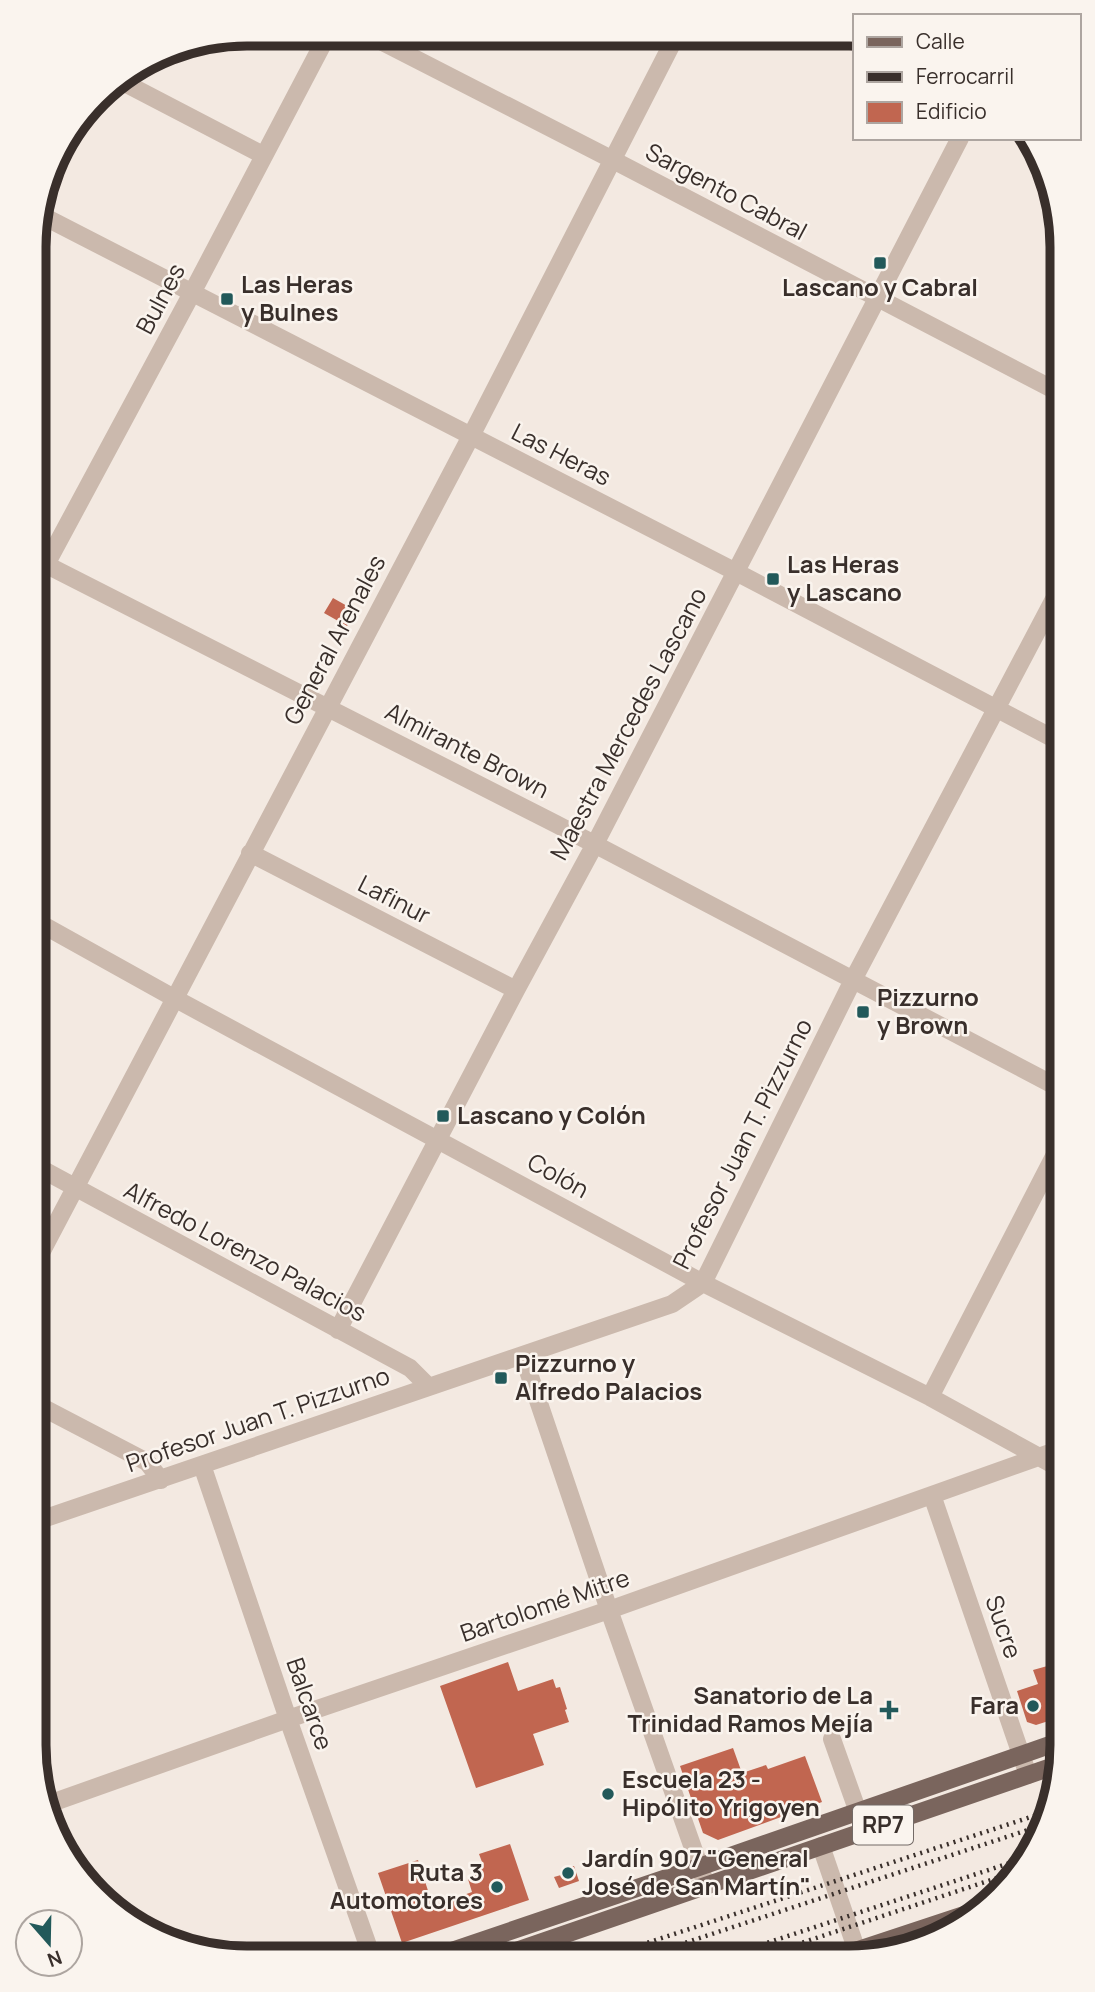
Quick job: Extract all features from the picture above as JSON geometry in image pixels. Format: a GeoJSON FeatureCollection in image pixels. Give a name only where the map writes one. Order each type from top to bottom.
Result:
{"type":"FeatureCollection","features":[{"type":"Feature","properties":{"kind":"main road","name":"RP7"},"geometry":{"type":"LineString","coordinates":[[465,1946],[1049,1745]]}},
{"type":"Feature","properties":{"kind":"main road","name":"RP7"},"geometry":{"type":"LineString","coordinates":[[531,1946],[1048,1767]]}},
{"type":"Feature","properties":{"kind":"main road"},"geometry":{"type":"LineString","coordinates":[[889,1943],[943,1923]]}},
{"type":"Feature","properties":{"kind":"street","name":"General Arenales"},"geometry":{"type":"LineString","coordinates":[[45,1245],[471,436],[671,45]]}},
{"type":"Feature","properties":{"kind":"street","name":"Bulnes"},"geometry":{"type":"LineString","coordinates":[[45,552],[192,293],[322,46]]}},
{"type":"Feature","properties":{"kind":"street","name":"Sargento Cabral"},"geometry":{"type":"LineString","coordinates":[[391,46],[1050,388]]}},
{"type":"Feature","properties":{"kind":"street"},"geometry":{"type":"LineString","coordinates":[[128,85],[263,155]]}},
{"type":"Feature","properties":{"kind":"street","name":"Maestra Mercedes Lascano"},"geometry":{"type":"LineString","coordinates":[[338,1330],[736,572],[959,140]]}},
{"type":"Feature","properties":{"kind":"street","name":"Las Heras"},"geometry":{"type":"LineString","coordinates":[[47,218],[736,572],[1050,737]]}},
{"type":"Feature","properties":{"kind":"street","name":"Almirante Brown"},"geometry":{"type":"LineString","coordinates":[[45,564],[594,844],[1049,1082]]}},
{"type":"Feature","properties":{"kind":"street","name":"Profesor Juan T. Pizzurno"},"geometry":{"type":"LineString","coordinates":[[45,1518],[672,1304],[704,1283],[853,980],[1050,608]]}},
{"type":"Feature","properties":{"kind":"street","name":"Lafinur"},"geometry":{"type":"LineString","coordinates":[[250,853],[516,990]]}},
{"type":"Feature","properties":{"kind":"street","name":"Colón"},"geometry":{"type":"LineString","coordinates":[[45,926],[704,1283],[930,1397],[1049,1463]]}},
{"type":"Feature","properties":{"kind":"street"},"geometry":{"type":"LineString","coordinates":[[930,1397],[1049,1166]]}},
{"type":"Feature","properties":{"kind":"street","name":"Alfredo Lorenzo Palacios"},"geometry":{"type":"LineString","coordinates":[[45,1171],[410,1368],[429,1387]]}},
{"type":"Feature","properties":{"kind":"street"},"geometry":{"type":"LineString","coordinates":[[523,1356],[706,1886]]}},
{"type":"Feature","properties":{"kind":"street"},"geometry":{"type":"LineString","coordinates":[[45,1410],[147,1462],[161,1480]]}},
{"type":"Feature","properties":{"kind":"street","name":"Bartolomé Mitre"},"geometry":{"type":"LineString","coordinates":[[54,1802],[609,1610],[1049,1453]]}},
{"type":"Feature","properties":{"kind":"street","name":"Balcarce"},"geometry":{"type":"LineString","coordinates":[[202,1465],[368,1946]]}},
{"type":"Feature","properties":{"kind":"street","name":"Sucre"},"geometry":{"type":"LineString","coordinates":[[932,1495],[1028,1774]]}},
{"type":"Feature","properties":{"kind":"street"},"geometry":{"type":"LineString","coordinates":[[832,1739],[858,1812]]}},
{"type":"Feature","properties":{"kind":"street"},"geometry":{"type":"LineString","coordinates":[[821,1846],[855,1946]]}},
{"type":"Feature","properties":{"kind":"building"},"geometry":{"type":"Polygon","coordinates":[[[333,598],[356,611],[347,626],[324,613],[333,598]]]}},
{"type":"Feature","properties":{"kind":"building"},"geometry":{"type":"Polygon","coordinates":[[[508,1662],[518,1691],[553,1679],[556,1688],[560,1687],[569,1722],[533,1734],[544,1765],[476,1788],[440,1686],[508,1662]]]}},
{"type":"Feature","properties":{"kind":"building","name":"Fara"},"geometry":{"type":"Polygon","coordinates":[[[1049,1666],[1049,1721],[1036,1725],[1027,1722],[1017,1691],[1038,1684],[1033,1670],[1049,1666]]]}},
{"type":"Feature","properties":{"kind":"building"},"geometry":{"type":"Polygon","coordinates":[[[733,1748],[742,1773],[766,1765],[768,1769],[805,1756],[822,1802],[718,1840],[703,1833],[680,1766],[733,1748]]]}},
{"type":"Feature","properties":{"kind":"building"},"geometry":{"type":"Polygon","coordinates":[[[510,1844],[529,1900],[402,1943],[378,1873],[418,1860],[433,1906],[472,1892],[468,1879],[476,1877],[472,1865],[482,1862],[479,1854],[510,1844]]]}},
{"type":"Feature","properties":{"kind":"building","name":"Jardín 907 \"General José de San Martín\""},"geometry":{"type":"Polygon","coordinates":[[[574,1866],[579,1881],[559,1888],[554,1877],[561,1875],[560,1871],[574,1866]]]}},
{"type":"Feature","properties":{"kind":"railway"},"geometry":{"type":"LineString","coordinates":[[638,1946],[1037,1815]]}},
{"type":"Feature","properties":{"kind":"railway"},"geometry":{"type":"LineString","coordinates":[[675,1946],[1031,1829]]}},
{"type":"Feature","properties":{"kind":"railway"},"geometry":{"type":"LineString","coordinates":[[757,1946],[1012,1862]]}},
{"type":"Feature","properties":{"kind":"railway"},"geometry":{"type":"LineString","coordinates":[[792,1946],[1001,1877]]}},
{"type":"Feature","properties":{"kind":"place","name":"Lascano y Cabral"},"geometry":{"type":"Point","coordinates":[880,263]}},
{"type":"Feature","properties":{"kind":"place","name":"Las Heras y Bulnes"},"geometry":{"type":"Point","coordinates":[227,299]}},
{"type":"Feature","properties":{"kind":"place","name":"Las Heras y Lascano"},"geometry":{"type":"Point","coordinates":[773,579]}},
{"type":"Feature","properties":{"kind":"place","name":"Pizzurno y Brown"},"geometry":{"type":"Point","coordinates":[863,1012]}},
{"type":"Feature","properties":{"kind":"place","name":"Lascano y Colón"},"geometry":{"type":"Point","coordinates":[443,1116]}},
{"type":"Feature","properties":{"kind":"place","name":"Pizzurno y Alfredo Palacios"},"geometry":{"type":"Point","coordinates":[501,1378]}},
{"type":"Feature","properties":{"kind":"place","name":"Fara"},"geometry":{"type":"Point","coordinates":[1033,1706]}},
{"type":"Feature","properties":{"kind":"place","name":"Sanatorio de La Trinidad Ramos Mejía"},"geometry":{"type":"Point","coordinates":[889,1710]}},
{"type":"Feature","properties":{"kind":"place","name":"Escuela 23 - Hipólito Yrigoyen"},"geometry":{"type":"Point","coordinates":[608,1794]}},
{"type":"Feature","properties":{"kind":"place","name":"Jardín 907 \"General José de San Martín\""},"geometry":{"type":"Point","coordinates":[568,1873]}},
{"type":"Feature","properties":{"kind":"place","name":"Ruta 3 Automotores"},"geometry":{"type":"Point","coordinates":[497,1887]}}]}
